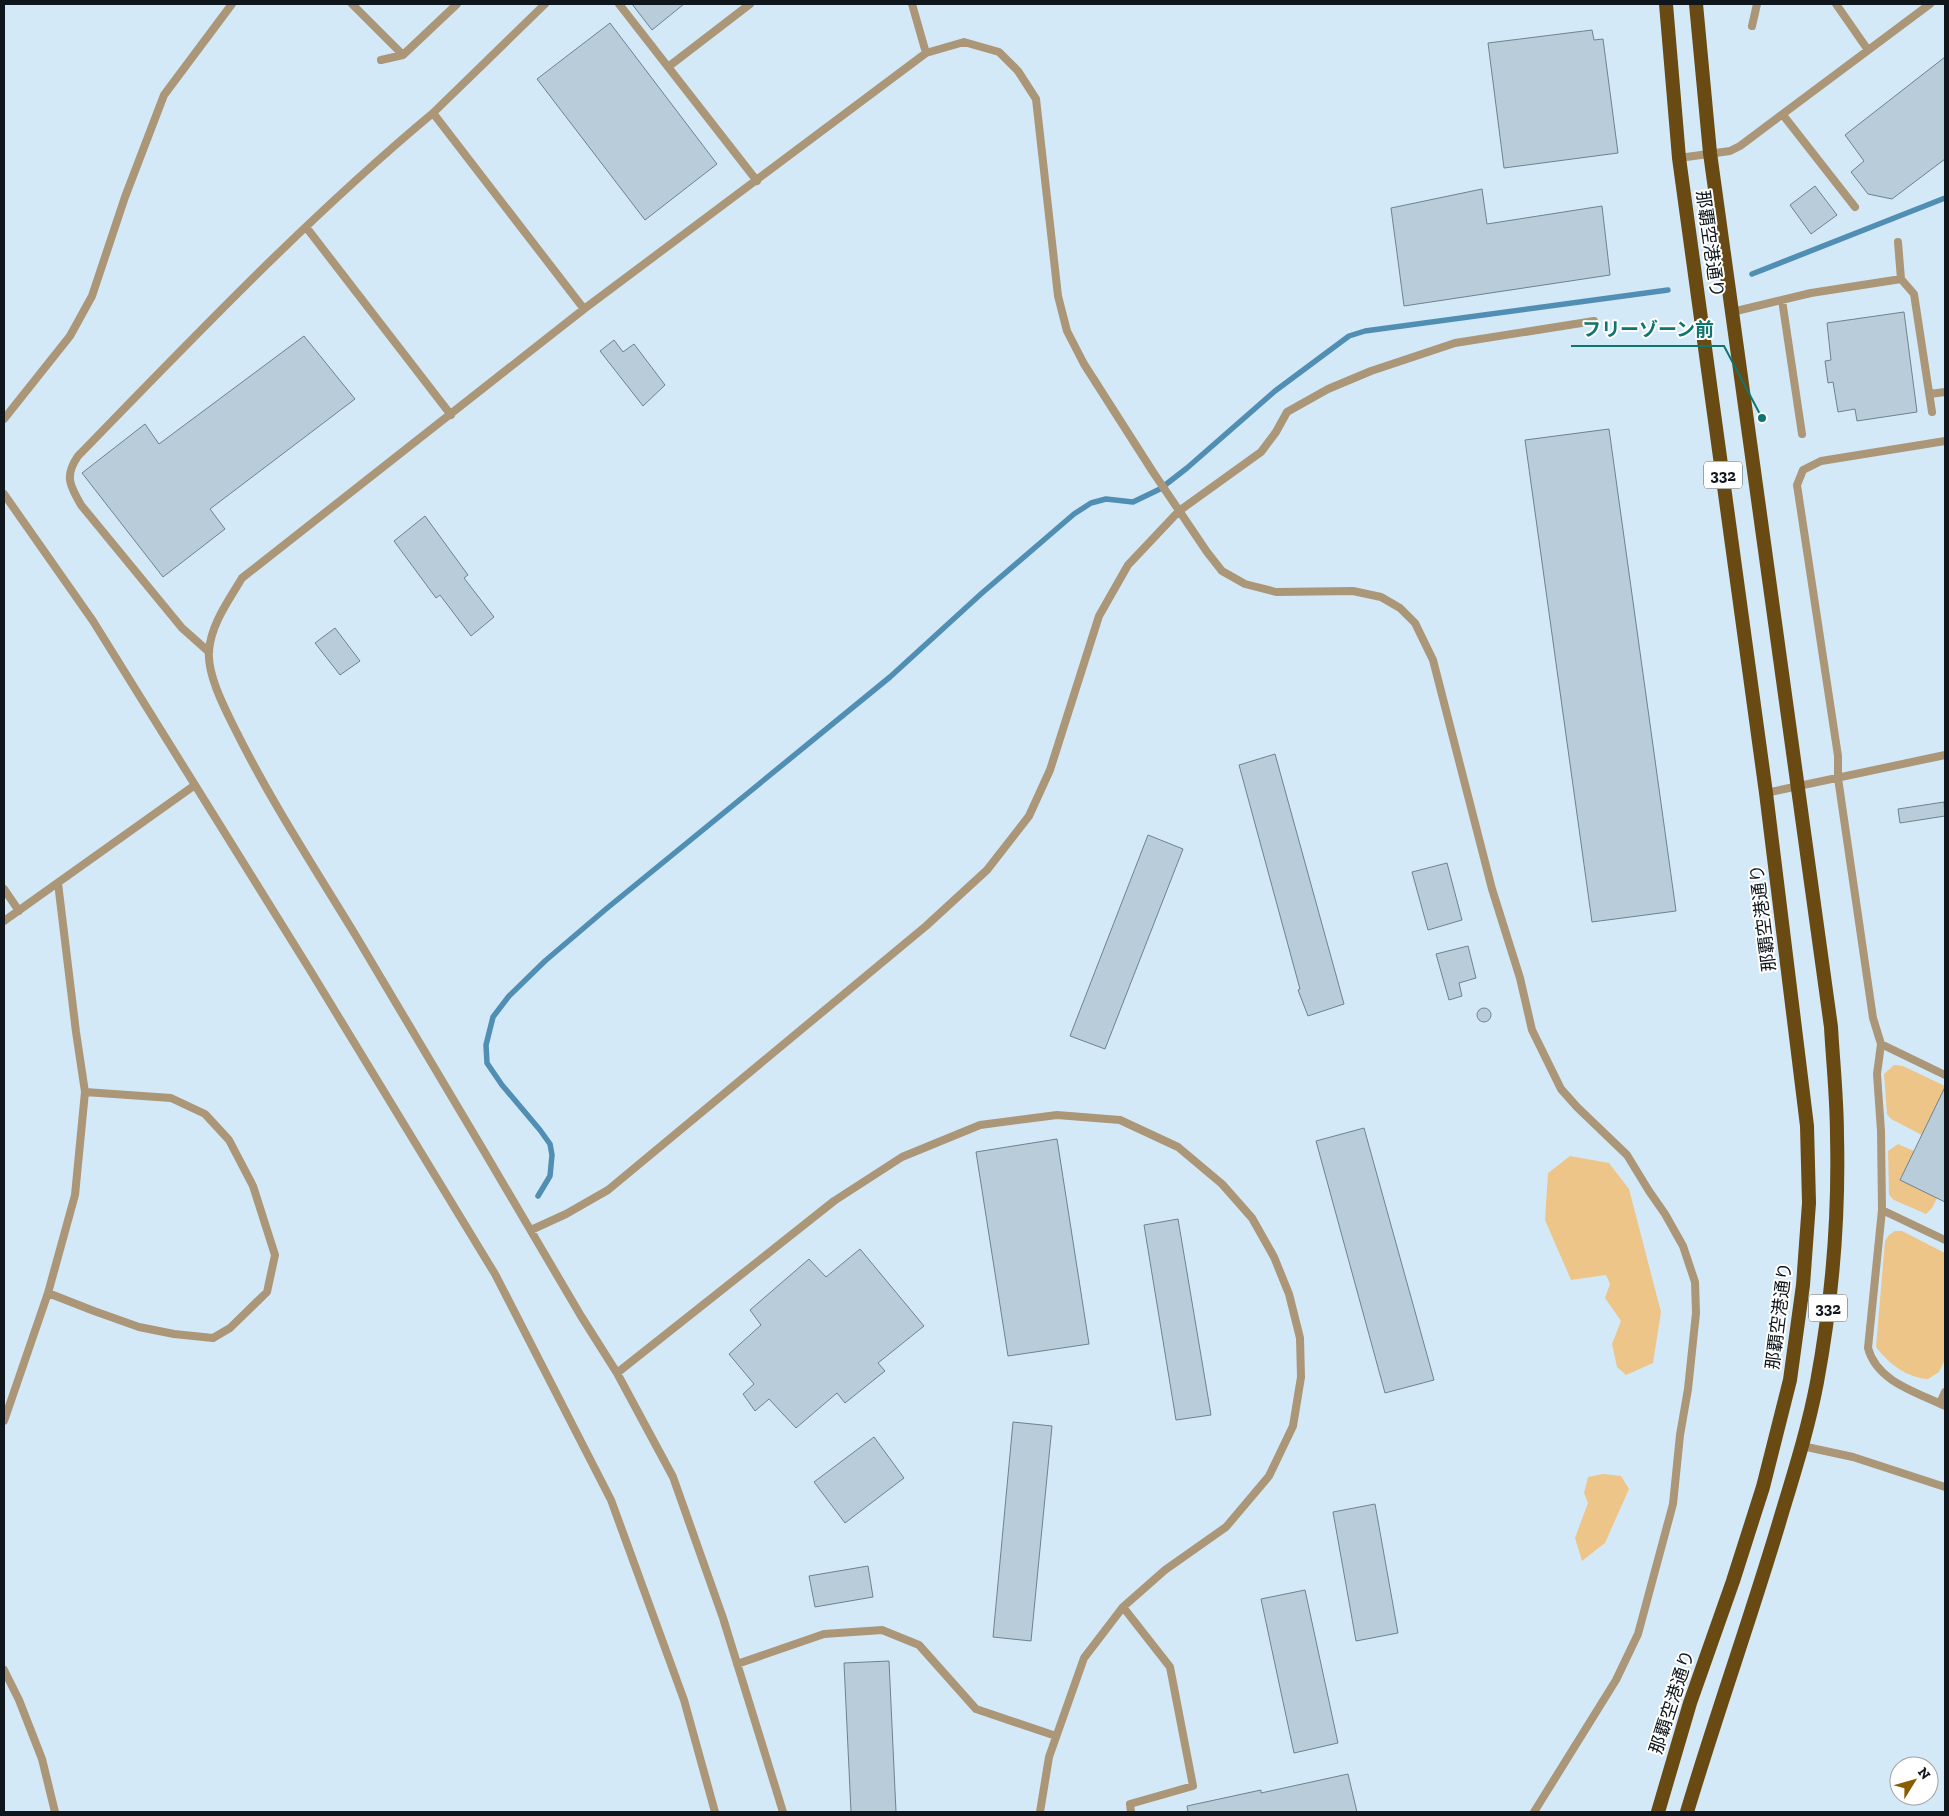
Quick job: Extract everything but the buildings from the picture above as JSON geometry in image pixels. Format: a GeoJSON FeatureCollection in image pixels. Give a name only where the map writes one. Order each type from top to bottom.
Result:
{"type":"FeatureCollection","features":[{"type":"Feature","properties":{"kind":"highway","name":"那覇空港通り"},"geometry":{"type":"LineString","coordinates":[[1658,1812],[1690,1703],[1733,1581],[1763,1487],[1790,1380],[1804,1285],[1809,1203],[1807,1126],[1766,793],[1679,158],[1666,4]]}},
{"type":"Feature","properties":{"kind":"highway","name":"那覇空港通り"},"geometry":{"type":"LineString","coordinates":[[1687,1812],[1718,1710],[1763,1576],[1802,1446],[1817,1382],[1830,1289],[1838,1194],[1838,1135],[1831,1027],[1710,153],[1696,4]]}},
{"type":"Feature","properties":{"kind":"lane"},"geometry":{"type":"LineString","coordinates":[[4,419],[70,336],[92,296],[124,197],[164,95],[232,4]]}},
{"type":"Feature","properties":{"kind":"lane"},"geometry":{"type":"LineString","coordinates":[[352,4],[403,55]]}},
{"type":"Feature","properties":{"kind":"lane"},"geometry":{"type":"LineString","coordinates":[[381,60],[403,55],[456,4]]}},
{"type":"Feature","properties":{"kind":"lane"},"geometry":{"type":"LineString","coordinates":[[209,652],[182,628],[81,505],[73,492],[69,480],[70,467],[78,456],[258,272],[433,113],[545,4]]}},
{"type":"Feature","properties":{"kind":"lane"},"geometry":{"type":"LineString","coordinates":[[619,4],[757,181]]}},
{"type":"Feature","properties":{"kind":"lane"},"geometry":{"type":"LineString","coordinates":[[668,67],[750,4]]}},
{"type":"Feature","properties":{"kind":"lane"},"geometry":{"type":"LineString","coordinates":[[912,4],[926,52]]}},
{"type":"Feature","properties":{"kind":"lane"},"geometry":{"type":"LineString","coordinates":[[1752,26],[1757,4]]}},
{"type":"Feature","properties":{"kind":"lane"},"geometry":{"type":"LineString","coordinates":[[1836,4],[1868,50]]}},
{"type":"Feature","properties":{"kind":"lane"},"geometry":{"type":"LineString","coordinates":[[1679,158],[1730,151],[1740,146],[1930,4]]}},
{"type":"Feature","properties":{"kind":"lane"},"geometry":{"type":"LineString","coordinates":[[783,1812],[723,1618],[673,1478],[617,1373],[581,1316],[247,753],[220,697],[213,675],[209,652],[218,620],[242,578],[584,309],[757,181],[926,52],[964,42],[999,52],[1018,71],[1036,99],[1058,296],[1067,331],[1084,364],[1179,511],[1222,571],[1245,584],[1276,592],[1353,591],[1381,597],[1400,608],[1415,624],[1432,660],[1492,890],[1520,978],[1532,1030],[1561,1089],[1627,1155],[1648,1191],[1666,1214],[1683,1246],[1695,1282],[1696,1313],[1673,1504],[1638,1634],[1616,1680],[1534,1812]]}},
{"type":"Feature","properties":{"kind":"lane"},"geometry":{"type":"LineString","coordinates":[[433,113],[584,309]]}},
{"type":"Feature","properties":{"kind":"lane"},"geometry":{"type":"LineString","coordinates":[[1783,114],[1855,207]]}},
{"type":"Feature","properties":{"kind":"lane"},"geometry":{"type":"LineString","coordinates":[[306,227],[451,414]]}},
{"type":"Feature","properties":{"kind":"lane"},"geometry":{"type":"LineString","coordinates":[[1898,242],[1901,279],[1914,294],[1932,412]]}},
{"type":"Feature","properties":{"kind":"lane"},"geometry":{"type":"LineString","coordinates":[[1732,312],[1811,293],[1901,279]]}},
{"type":"Feature","properties":{"kind":"lane"},"geometry":{"type":"LineString","coordinates":[[1782,300],[1802,434]]}},
{"type":"Feature","properties":{"kind":"lane"},"geometry":{"type":"LineString","coordinates":[[531,1230],[566,1214],[608,1190],[926,926],[987,870],[1028,816],[1050,770],[1099,616],[1128,565],[1179,511],[1261,452],[1276,432],[1287,412],[1328,389],[1371,370],[1455,343],[1594,321]]}},
{"type":"Feature","properties":{"kind":"lane"},"geometry":{"type":"LineString","coordinates":[[1930,394],[1945,392]]}},
{"type":"Feature","properties":{"kind":"lane"},"geometry":{"type":"LineString","coordinates":[[1945,441],[1821,460],[1803,470],[1797,485],[1838,756],[1838,778],[1873,1018],[1882,1044],[1877,1074],[1881,1132],[1882,1210],[1868,1348],[1871,1358],[1886,1376],[1942,1404],[1945,1392]]}},
{"type":"Feature","properties":{"kind":"lane"},"geometry":{"type":"LineString","coordinates":[[4,494],[93,621],[310,970],[495,1274],[611,1500],[684,1700],[715,1812]]}},
{"type":"Feature","properties":{"kind":"lane"},"geometry":{"type":"LineString","coordinates":[[1766,793],[1945,755]]}},
{"type":"Feature","properties":{"kind":"lane"},"geometry":{"type":"LineString","coordinates":[[4,921],[195,785]]}},
{"type":"Feature","properties":{"kind":"lane"},"geometry":{"type":"LineString","coordinates":[[4,1421],[48,1293],[75,1195],[85,1092],[58,883]]}},
{"type":"Feature","properties":{"kind":"lane"},"geometry":{"type":"LineString","coordinates":[[4,889],[19,911]]}},
{"type":"Feature","properties":{"kind":"lane"},"geometry":{"type":"LineString","coordinates":[[1882,1044],[1945,1075]]}},
{"type":"Feature","properties":{"kind":"lane"},"geometry":{"type":"LineString","coordinates":[[48,1293],[94,1312],[139,1327],[174,1334],[214,1338],[230,1328],[267,1292],[276,1255],[249,1178],[230,1140],[205,1114],[170,1098],[85,1092]]}},
{"type":"Feature","properties":{"kind":"lane"},"geometry":{"type":"LineString","coordinates":[[617,1373],[834,1201],[902,1157],[980,1125],[1057,1115],[1120,1120],[1178,1147],[1222,1184],[1252,1218],[1274,1257],[1289,1294],[1300,1338],[1301,1377],[1293,1426],[1269,1476],[1226,1527],[1165,1570],[1123,1607],[1084,1658],[1049,1757],[1040,1812]]}},
{"type":"Feature","properties":{"kind":"lane"},"geometry":{"type":"LineString","coordinates":[[1882,1210],[1945,1240]]}},
{"type":"Feature","properties":{"kind":"lane"},"geometry":{"type":"LineString","coordinates":[[1802,1446],[1853,1457],[1945,1487]]}},
{"type":"Feature","properties":{"kind":"lane"},"geometry":{"type":"LineString","coordinates":[[1123,1607],[1170,1667],[1192,1786],[1130,1804],[1131,1812]]}},
{"type":"Feature","properties":{"kind":"lane"},"geometry":{"type":"LineString","coordinates":[[737,1664],[824,1634],[882,1630],[919,1645],[976,1710],[1056,1736]]}},
{"type":"Feature","properties":{"kind":"lane"},"geometry":{"type":"LineString","coordinates":[[4,1670],[19,1700],[42,1759],[55,1812]]}},
{"type":"Feature","properties":{"kind":"shaded area"},"geometry":{"type":"Polygon","coordinates":[[[1894,1065],[1903,1066],[1945,1086],[1945,1110],[1936,1106],[1922,1135],[1891,1119],[1887,1114],[1884,1074],[1894,1065]]]}},
{"type":"Feature","properties":{"kind":"shaded area"},"geometry":{"type":"Polygon","coordinates":[[[1898,1144],[1914,1151],[1900,1179],[1937,1198],[1932,1208],[1926,1214],[1894,1200],[1889,1195],[1888,1151],[1898,1144]]]}},
{"type":"Feature","properties":{"kind":"shaded area"},"geometry":{"type":"Polygon","coordinates":[[[1570,1156],[1609,1163],[1629,1189],[1661,1312],[1653,1363],[1626,1375],[1617,1367],[1612,1344],[1621,1321],[1605,1298],[1610,1284],[1606,1275],[1571,1280],[1545,1220],[1548,1173],[1570,1156]]]}},
{"type":"Feature","properties":{"kind":"shaded area"},"geometry":{"type":"Polygon","coordinates":[[[1895,1231],[1902,1231],[1945,1253],[1945,1360],[1939,1372],[1928,1379],[1905,1373],[1886,1359],[1876,1347],[1885,1241],[1895,1231]]]}},
{"type":"Feature","properties":{"kind":"shaded area"},"geometry":{"type":"Polygon","coordinates":[[[1603,1474],[1621,1476],[1629,1489],[1605,1543],[1582,1561],[1575,1538],[1588,1503],[1584,1493],[1588,1477],[1603,1474]]]}},
{"type":"Feature","properties":{"kind":"waterway"},"geometry":{"type":"LineString","coordinates":[[1752,274],[1945,198]]}},
{"type":"Feature","properties":{"kind":"waterway"},"geometry":{"type":"LineString","coordinates":[[538,1196],[550,1176],[552,1155],[550,1144],[502,1085],[487,1063],[486,1045],[493,1017],[509,996],[545,961],[606,909],[890,677],[982,593],[1074,514],[1091,503],[1106,499],[1133,502],[1160,489],[1187,468],[1275,391],[1349,336],[1365,331],[1668,290]]}},
{"type":"Feature","properties":{"kind":"place","name":"フリーゾーン前"},"geometry":{"type":"Point","coordinates":[1762,418]}}]}
